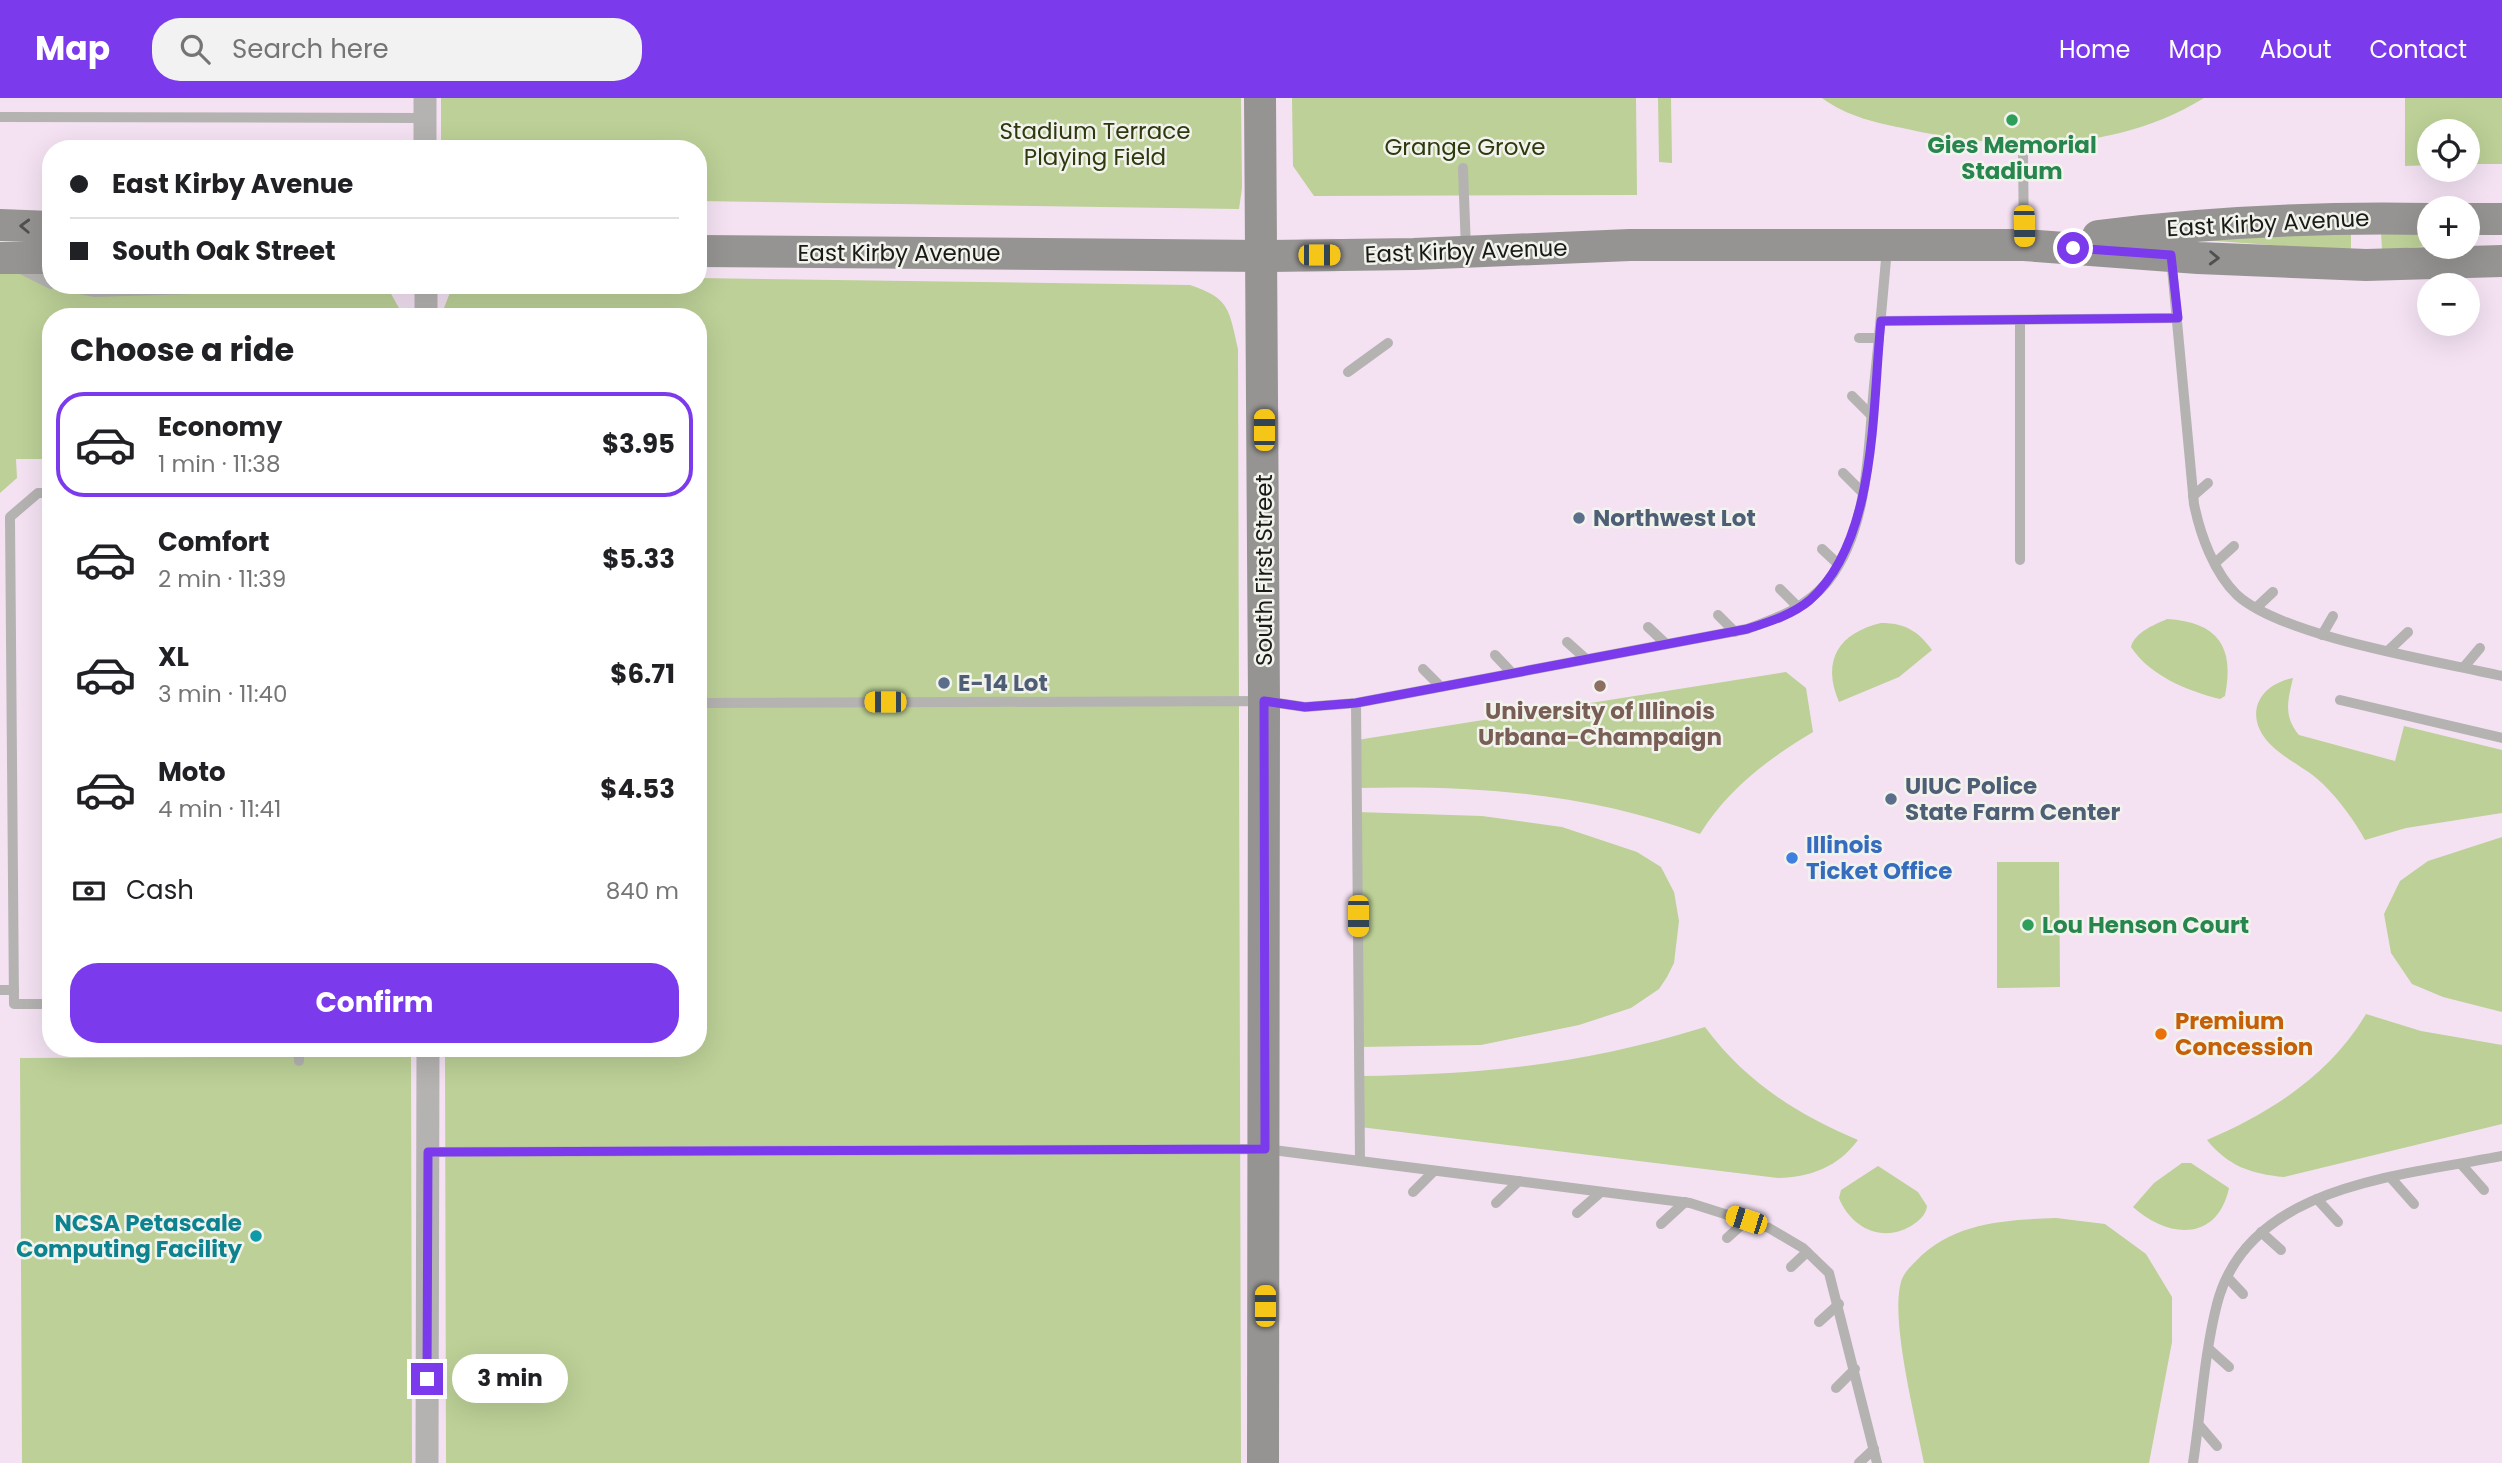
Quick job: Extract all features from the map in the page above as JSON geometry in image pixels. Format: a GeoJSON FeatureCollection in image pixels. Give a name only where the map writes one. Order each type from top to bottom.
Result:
{"type":"FeatureCollection","features":[{"type":"Feature","properties":{"kind":"main road","name":"South First Street"},"geometry":{"type":"LineString","coordinates":[[1261,98],[1265,1149],[1263,1463]]}},
{"type":"Feature","properties":{"kind":"main road","name":"East Kirby Avenue"},"geometry":{"type":"LineString","coordinates":[[2024,244],[2167,227],[2365,218],[2417,219]]}},
{"type":"Feature","properties":{"kind":"main road"},"geometry":{"type":"LineString","coordinates":[[2480,219],[2502,219]]}},
{"type":"Feature","properties":{"kind":"main road"},"geometry":{"type":"LineString","coordinates":[[0,225],[42,227]]}},
{"type":"Feature","properties":{"kind":"main road","name":"East Kirby Avenue"},"geometry":{"type":"LineString","coordinates":[[707,251],[1263,256],[1466,253],[1630,245],[2024,244],[2171,255],[2367,264],[2502,261]]}},
{"type":"Feature","properties":{"kind":"main road"},"geometry":{"type":"LineString","coordinates":[[1,258],[42,258]]}},
{"type":"Feature","properties":{"kind":"street"},"geometry":{"type":"LineString","coordinates":[[425,108],[425,140]]}},
{"type":"Feature","properties":{"kind":"street"},"geometry":{"type":"LineString","coordinates":[[427,1463],[428,1057]]}},
{"type":"Feature","properties":{"kind":"lane"},"geometry":{"type":"LineString","coordinates":[[0,117],[425,108]]}},
{"type":"Feature","properties":{"kind":"lane"},"geometry":{"type":"LineString","coordinates":[[2023,154],[2024,244]]}},
{"type":"Feature","properties":{"kind":"lane"},"geometry":{"type":"LineString","coordinates":[[1463,168],[1466,253]]}},
{"type":"Feature","properties":{"kind":"lane"},"geometry":{"type":"LineString","coordinates":[[707,703],[1264,701],[1305,707],[1356,703],[1735,632],[1782,617],[1829,580],[1847,549],[1862,492],[1888,245]]}},
{"type":"Feature","properties":{"kind":"lane"},"geometry":{"type":"LineString","coordinates":[[2171,255],[2193,496],[2199,527],[2215,563],[2238,595],[2257,607],[2322,635],[2502,676]]}},
{"type":"Feature","properties":{"kind":"lane"},"geometry":{"type":"LineString","coordinates":[[1,258],[42,279]]}},
{"type":"Feature","properties":{"kind":"lane"},"geometry":{"type":"LineString","coordinates":[[1881,321],[2178,318]]}},
{"type":"Feature","properties":{"kind":"lane"},"geometry":{"type":"LineString","coordinates":[[2020,320],[2020,560]]}},
{"type":"Feature","properties":{"kind":"lane"},"geometry":{"type":"LineString","coordinates":[[1858,338],[1879,338]]}},
{"type":"Feature","properties":{"kind":"lane"},"geometry":{"type":"LineString","coordinates":[[2179,339],[2192,338]]}},
{"type":"Feature","properties":{"kind":"lane"},"geometry":{"type":"LineString","coordinates":[[1348,372],[1388,343]]}},
{"type":"Feature","properties":{"kind":"lane"},"geometry":{"type":"LineString","coordinates":[[1852,396],[1872,416]]}},
{"type":"Feature","properties":{"kind":"lane"},"geometry":{"type":"LineString","coordinates":[[1843,473],[1862,492]]}},
{"type":"Feature","properties":{"kind":"lane"},"geometry":{"type":"LineString","coordinates":[[2193,496],[2208,483]]}},
{"type":"Feature","properties":{"kind":"lane"},"geometry":{"type":"LineString","coordinates":[[42,493],[38,493],[5,517],[14,1004],[42,1004]]}},
{"type":"Feature","properties":{"kind":"lane"},"geometry":{"type":"LineString","coordinates":[[2215,563],[2234,546]]}},
{"type":"Feature","properties":{"kind":"lane"},"geometry":{"type":"LineString","coordinates":[[1822,549],[1838,564]]}},
{"type":"Feature","properties":{"kind":"lane"},"geometry":{"type":"LineString","coordinates":[[1780,589],[1798,607]]}},
{"type":"Feature","properties":{"kind":"lane"},"geometry":{"type":"LineString","coordinates":[[2257,607],[2273,592]]}},
{"type":"Feature","properties":{"kind":"lane"},"geometry":{"type":"LineString","coordinates":[[1718,615],[1735,632]]}},
{"type":"Feature","properties":{"kind":"lane"},"geometry":{"type":"LineString","coordinates":[[2322,635],[2333,617]]}},
{"type":"Feature","properties":{"kind":"lane"},"geometry":{"type":"LineString","coordinates":[[1648,627],[1666,644]]}},
{"type":"Feature","properties":{"kind":"lane"},"geometry":{"type":"LineString","coordinates":[[2389,650],[2408,632]]}},
{"type":"Feature","properties":{"kind":"lane"},"geometry":{"type":"LineString","coordinates":[[1567,642],[1586,659]]}},
{"type":"Feature","properties":{"kind":"lane"},"geometry":{"type":"LineString","coordinates":[[2464,667],[2480,648]]}},
{"type":"Feature","properties":{"kind":"lane"},"geometry":{"type":"LineString","coordinates":[[1495,655],[1512,673]]}},
{"type":"Feature","properties":{"kind":"lane"},"geometry":{"type":"LineString","coordinates":[[1423,668],[1441,687]]}},
{"type":"Feature","properties":{"kind":"lane"},"geometry":{"type":"LineString","coordinates":[[2340,700],[2502,738]]}},
{"type":"Feature","properties":{"kind":"lane"},"geometry":{"type":"LineString","coordinates":[[1356,703],[1360,1161]]}},
{"type":"Feature","properties":{"kind":"lane"},"geometry":{"type":"LineString","coordinates":[[0,882],[13,882]]}},
{"type":"Feature","properties":{"kind":"lane"},"geometry":{"type":"LineString","coordinates":[[0,990],[14,990]]}},
{"type":"Feature","properties":{"kind":"lane"},"geometry":{"type":"LineString","coordinates":[[428,1152],[1265,1149],[1685,1202],[1769,1228],[1807,1251],[1829,1273],[1839,1304],[1877,1463]]}},
{"type":"Feature","properties":{"kind":"lane"},"geometry":{"type":"LineString","coordinates":[[2193,1463],[2217,1304],[2245,1248],[2260,1231],[2332,1191],[2502,1156]]}},
{"type":"Feature","properties":{"kind":"lane"},"geometry":{"type":"LineString","coordinates":[[2461,1164],[2484,1191]]}},
{"type":"Feature","properties":{"kind":"lane"},"geometry":{"type":"LineString","coordinates":[[1413,1192],[1434,1171]]}},
{"type":"Feature","properties":{"kind":"lane"},"geometry":{"type":"LineString","coordinates":[[2391,1178],[2414,1204]]}},
{"type":"Feature","properties":{"kind":"lane"},"geometry":{"type":"LineString","coordinates":[[1496,1203],[1519,1181]]}},
{"type":"Feature","properties":{"kind":"lane"},"geometry":{"type":"LineString","coordinates":[[1577,1213],[1601,1192]]}},
{"type":"Feature","properties":{"kind":"lane"},"geometry":{"type":"LineString","coordinates":[[2317,1199],[2338,1223]]}},
{"type":"Feature","properties":{"kind":"lane"},"geometry":{"type":"LineString","coordinates":[[1661,1224],[1685,1202]]}},
{"type":"Feature","properties":{"kind":"lane"},"geometry":{"type":"LineString","coordinates":[[1727,1238],[1746,1220]]}},
{"type":"Feature","properties":{"kind":"lane"},"geometry":{"type":"LineString","coordinates":[[2260,1231],[2281,1250]]}},
{"type":"Feature","properties":{"kind":"lane"},"geometry":{"type":"LineString","coordinates":[[1791,1267],[1807,1251]]}},
{"type":"Feature","properties":{"kind":"lane"},"geometry":{"type":"LineString","coordinates":[[2228,1278],[2243,1294]]}},
{"type":"Feature","properties":{"kind":"lane"},"geometry":{"type":"LineString","coordinates":[[1819,1322],[1839,1304]]}},
{"type":"Feature","properties":{"kind":"lane"},"geometry":{"type":"LineString","coordinates":[[2210,1350],[2229,1367]]}},
{"type":"Feature","properties":{"kind":"lane"},"geometry":{"type":"LineString","coordinates":[[1836,1388],[1855,1369]]}},
{"type":"Feature","properties":{"kind":"lane"},"geometry":{"type":"LineString","coordinates":[[2199,1425],[2217,1446]]}},
{"type":"Feature","properties":{"kind":"lane"},"geometry":{"type":"LineString","coordinates":[[1859,1463],[1874,1449]]}},
{"type":"Feature","properties":{"kind":"shaded area","name":"University of Illinois Urbana-Champaign"},"geometry":{"type":"Polygon","coordinates":[[[0,98],[2502,98],[2502,1463],[0,1463],[0,98]]]}},
{"type":"Feature","properties":{"kind":"green space","name":"Stadium Terrace Playing Field"},"geometry":{"type":"Polygon","coordinates":[[[441,98],[1241,98],[1242,188],[1239,209],[707,201],[707,140],[441,140],[441,98]]]}},
{"type":"Feature","properties":{"kind":"green space","name":"Grange Grove"},"geometry":{"type":"Polygon","coordinates":[[[1292,98],[1636,98],[1637,195],[1314,196],[1293,166],[1292,98]]]}},
{"type":"Feature","properties":{"kind":"green space"},"geometry":{"type":"Polygon","coordinates":[[[1658,98],[1671,98],[1672,163],[1659,162],[1658,98]]]}},
{"type":"Feature","properties":{"kind":"green space","name":"Gies Memorial Stadium"},"geometry":{"type":"Polygon","coordinates":[[[1822,98],[2204,98],[2170,116],[2134,129],[2097,138],[2021,143],[1945,136],[1885,124],[1852,115],[1822,98]]]}},
{"type":"Feature","properties":{"kind":"green space"},"geometry":{"type":"Polygon","coordinates":[[[2405,98],[2502,98],[2502,164],[2480,164],[2480,119],[2417,119],[2417,166],[2405,166],[2405,98]]]}},
{"type":"Feature","properties":{"kind":"green space"},"geometry":{"type":"Polygon","coordinates":[[[2351,231],[2351,251],[2203,240],[2351,231]]]}},
{"type":"Feature","properties":{"kind":"green space"},"geometry":{"type":"Polygon","coordinates":[[[2417,231],[2417,247],[2382,250],[2381,232],[2417,231]]]}},
{"type":"Feature","properties":{"kind":"green space"},"geometry":{"type":"Polygon","coordinates":[[[0,272],[42,273],[42,294],[391,294],[399,308],[42,308],[42,459],[16,459],[17,478],[0,493],[0,272]]]}},
{"type":"Feature","properties":{"kind":"green space"},"geometry":{"type":"Polygon","coordinates":[[[707,278],[1190,285],[1213,295],[1226,307],[1238,349],[1241,1463],[446,1463],[445,1057],[707,1057],[707,308],[444,308],[449,294],[707,294],[707,278]]]}},
{"type":"Feature","properties":{"kind":"green space"},"geometry":{"type":"Polygon","coordinates":[[[2167,619],[2199,625],[2219,640],[2227,664],[2225,696],[2220,699],[2208,696],[2171,681],[2148,666],[2131,647],[2141,633],[2167,619]]]}},
{"type":"Feature","properties":{"kind":"green space"},"geometry":{"type":"Polygon","coordinates":[[[1881,623],[1910,629],[1932,650],[1899,677],[1839,702],[1832,673],[1838,650],[1854,634],[1881,623]]]}},
{"type":"Feature","properties":{"kind":"green space"},"geometry":{"type":"Polygon","coordinates":[[[1786,672],[1806,688],[1813,732],[1750,776],[1723,803],[1700,834],[1616,809],[1531,794],[1445,788],[1357,788],[1357,740],[1786,672]]]}},
{"type":"Feature","properties":{"kind":"green space"},"geometry":{"type":"Polygon","coordinates":[[[2293,678],[2288,701],[2289,714],[2299,735],[2395,761],[2404,726],[2502,750],[2502,813],[2406,828],[2365,840],[2329,790],[2271,745],[2262,734],[2256,713],[2258,704],[2270,687],[2293,678]]]}},
{"type":"Feature","properties":{"kind":"green space"},"geometry":{"type":"Polygon","coordinates":[[[1357,812],[1482,816],[1562,827],[1637,852],[1661,867],[1674,892],[1679,921],[1674,963],[1667,977],[1659,989],[1631,1008],[1579,1025],[1481,1045],[1359,1047],[1357,812]]]}},
{"type":"Feature","properties":{"kind":"green space"},"geometry":{"type":"Polygon","coordinates":[[[2502,837],[2502,1012],[2443,997],[2412,984],[2391,953],[2384,914],[2400,881],[2428,861],[2502,837]]]}},
{"type":"Feature","properties":{"kind":"green space","name":"Lou Henson Court"},"geometry":{"type":"Polygon","coordinates":[[[1997,862],[2059,862],[2060,987],[1997,988],[1997,862]]]}},
{"type":"Feature","properties":{"kind":"green space"},"geometry":{"type":"Polygon","coordinates":[[[2366,1014],[2421,1031],[2502,1045],[2502,1124],[2284,1177],[2261,1174],[2241,1167],[2223,1156],[2207,1140],[2253,1118],[2297,1090],[2335,1056],[2366,1014]]]}},
{"type":"Feature","properties":{"kind":"green space"},"geometry":{"type":"Polygon","coordinates":[[[1705,1027],[1737,1064],[1773,1094],[1814,1119],[1858,1140],[1842,1157],[1823,1169],[1778,1178],[1360,1127],[1359,1076],[1449,1073],[1534,1065],[1618,1050],[1705,1027]]]}},
{"type":"Feature","properties":{"kind":"green space"},"geometry":{"type":"Polygon","coordinates":[[[411,1057],[412,1463],[22,1463],[20,1058],[411,1057]]]}},
{"type":"Feature","properties":{"kind":"green space"},"geometry":{"type":"Polygon","coordinates":[[[2182,1163],[2191,1163],[2229,1188],[2223,1206],[2214,1219],[2189,1230],[2161,1225],[2133,1207],[2154,1183],[2182,1163]]]}},
{"type":"Feature","properties":{"kind":"green space"},"geometry":{"type":"Polygon","coordinates":[[[1878,1166],[1918,1192],[1927,1206],[1919,1220],[1900,1231],[1879,1233],[1859,1225],[1844,1209],[1839,1198],[1841,1190],[1878,1166]]]}},
{"type":"Feature","properties":{"kind":"green space"},"geometry":{"type":"Polygon","coordinates":[[[2056,1218],[2105,1224],[2146,1254],[2172,1297],[2172,1342],[2149,1463],[1924,1463],[1901,1345],[1899,1299],[1903,1276],[1931,1248],[1963,1231],[1999,1222],[2056,1218]]]}},
{"type":"Feature","properties":{"kind":"place","name":"Gies Memorial Stadium"},"geometry":{"type":"Point","coordinates":[2012,120]}},
{"type":"Feature","properties":{"kind":"place","name":"Northwest Lot"},"geometry":{"type":"Point","coordinates":[1579,518]}},
{"type":"Feature","properties":{"kind":"place","name":"E-14 Lot"},"geometry":{"type":"Point","coordinates":[944,683]}},
{"type":"Feature","properties":{"kind":"place","name":"University of Illinois Urbana-Champaign"},"geometry":{"type":"Point","coordinates":[1600,686]}},
{"type":"Feature","properties":{"kind":"place","name":"UIUC Police State Farm Center"},"geometry":{"type":"Point","coordinates":[1891,799]}},
{"type":"Feature","properties":{"kind":"place","name":"Illinois Ticket Office"},"geometry":{"type":"Point","coordinates":[1792,858]}},
{"type":"Feature","properties":{"kind":"place","name":"Lou Henson Court"},"geometry":{"type":"Point","coordinates":[2028,925]}},
{"type":"Feature","properties":{"kind":"place","name":"Premium Concession"},"geometry":{"type":"Point","coordinates":[2161,1034]}},
{"type":"Feature","properties":{"kind":"place","name":"NCSA Petascale Computing Facility"},"geometry":{"type":"Point","coordinates":[256,1236]}},
{"type":"Feature","properties":{"kind":"route"},"geometry":{"type":"LineString","coordinates":[[427,1379],[428,1152],[1265,1149],[1264,701],[1305,707],[1356,703],[1747,629],[1782,617],[1808,601],[1829,580],[1847,549],[1860,506],[1868,453],[1881,321],[2178,318],[2171,255],[2073,248]]}}]}
